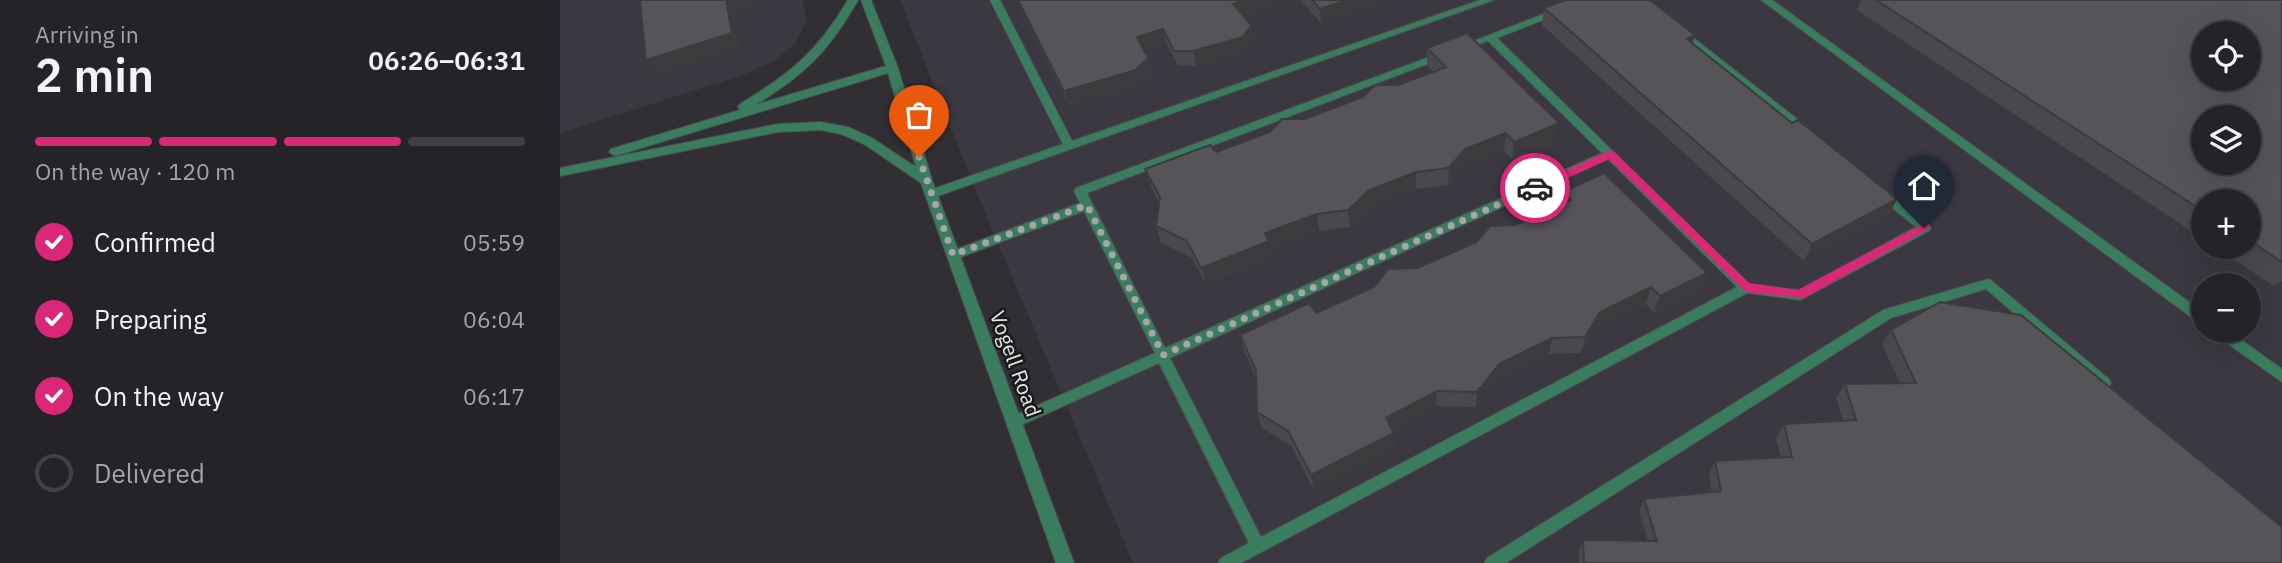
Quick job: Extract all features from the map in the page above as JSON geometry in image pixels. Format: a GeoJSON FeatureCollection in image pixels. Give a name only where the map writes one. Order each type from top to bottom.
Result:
{"type":"FeatureCollection","features":[{"type":"Feature","properties":{"kind":"street"},"geometry":{"type":"LineString","coordinates":[[727,118],[782,84],[818,54],[832,37],[853,0]]}},
{"type":"Feature","properties":{"kind":"street","name":"Vogell Road"},"geometry":{"type":"LineString","coordinates":[[866,0],[892,68],[953,255],[1065,563]]}},
{"type":"Feature","properties":{"kind":"street"},"geometry":{"type":"LineString","coordinates":[[560,170],[892,68]]}},
{"type":"Feature","properties":{"kind":"street"},"geometry":{"type":"LineString","coordinates":[[560,170],[778,128],[820,126],[844,130],[869,141],[929,187]]}},
{"type":"Feature","properties":{"kind":"lane"},"geometry":{"type":"LineString","coordinates":[[995,0],[1069,146]]}},
{"type":"Feature","properties":{"kind":"lane"},"geometry":{"type":"LineString","coordinates":[[929,187],[1069,146],[1489,0]]}},
{"type":"Feature","properties":{"kind":"lane"},"geometry":{"type":"LineString","coordinates":[[1258,546],[1080,191],[1589,0]]}},
{"type":"Feature","properties":{"kind":"lane"},"geometry":{"type":"LineString","coordinates":[[1766,0],[2191,310]]}},
{"type":"Feature","properties":{"kind":"lane"},"geometry":{"type":"LineString","coordinates":[[1675,26],[1816,140]]}},
{"type":"Feature","properties":{"kind":"lane"},"geometry":{"type":"LineString","coordinates":[[1490,37],[1746,288]]}},
{"type":"Feature","properties":{"kind":"lane"},"geometry":{"type":"LineString","coordinates":[[1014,422],[1610,154]]}},
{"type":"Feature","properties":{"kind":"lane"},"geometry":{"type":"LineString","coordinates":[[1226,563],[1746,288],[1800,295],[1924,228],[1870,184]]}},
{"type":"Feature","properties":{"kind":"lane"},"geometry":{"type":"LineString","coordinates":[[953,255],[1087,205]]}},
{"type":"Feature","properties":{"kind":"lane"},"geometry":{"type":"LineString","coordinates":[[1492,563],[1887,314],[1988,284],[2114,391]]}},
{"type":"Feature","properties":{"kind":"lane"},"geometry":{"type":"LineString","coordinates":[[2237,343],[2282,376]]}},
{"type":"Feature","properties":{"kind":"shaded area"},"geometry":{"type":"Polygon","coordinates":[[[560,0],[803,0],[806,22],[796,43],[774,61],[740,76],[560,133],[560,0]]]}},
{"type":"Feature","properties":{"kind":"shaded area"},"geometry":{"type":"Polygon","coordinates":[[[900,0],[2282,0],[2282,563],[1133,563],[981,203],[900,0]]]}},
{"type":"Feature","properties":{"kind":"building"},"geometry":{"type":"Polygon","coordinates":[[[640,0],[726,0],[732,33],[646,60],[640,0]]]}},
{"type":"Feature","properties":{"kind":"building"},"geometry":{"type":"Polygon","coordinates":[[[1018,0],[1244,0],[1233,4],[1251,25],[1243,37],[1193,51],[1174,51],[1163,29],[1137,37],[1148,58],[1136,70],[1064,91],[1018,0]]]}},
{"type":"Feature","properties":{"kind":"building"},"geometry":{"type":"Polygon","coordinates":[[[1312,0],[1347,0],[1320,9],[1312,0]]]}},
{"type":"Feature","properties":{"kind":"building"},"geometry":{"type":"Polygon","coordinates":[[[1565,0],[1650,0],[1695,35],[1687,39],[1792,123],[1798,120],[1897,199],[1812,244],[1544,8],[1565,0]]]}},
{"type":"Feature","properties":{"kind":"building"},"geometry":{"type":"Polygon","coordinates":[[[1876,0],[2282,0],[2282,262],[2261,248],[2261,189],[2191,189],[2191,203],[1876,0]]]}},
{"type":"Feature","properties":{"kind":"building"},"geometry":{"type":"Polygon","coordinates":[[[1467,33],[1559,123],[1514,142],[1506,133],[1465,149],[1449,168],[1416,172],[1369,190],[1348,210],[1317,214],[1265,233],[1269,241],[1201,268],[1187,241],[1156,226],[1160,197],[1145,169],[1210,145],[1216,152],[1270,132],[1282,119],[1305,119],[1363,97],[1375,85],[1398,85],[1446,67],[1427,48],[1467,33]]]}},
{"type":"Feature","properties":{"kind":"building"},"geometry":{"type":"Polygon","coordinates":[[[1604,173],[1707,273],[1660,296],[1651,287],[1600,312],[1585,337],[1552,338],[1499,364],[1477,392],[1437,391],[1386,418],[1394,433],[1311,475],[1288,431],[1257,412],[1256,370],[1240,335],[1309,303],[1316,313],[1374,287],[1388,269],[1417,268],[1477,242],[1490,226],[1515,225],[1571,200],[1563,192],[1604,173]]]}},
{"type":"Feature","properties":{"kind":"building"},"geometry":{"type":"Polygon","coordinates":[[[1940,302],[2021,315],[2282,527],[2282,563],[1584,563],[1583,540],[1657,541],[1644,499],[1721,491],[1715,461],[1792,457],[1784,424],[1856,420],[1845,384],[1916,383],[1891,330],[1940,302]]]}},
{"type":"Feature","properties":{"kind":"way so far"},"geometry":{"type":"LineString","coordinates":[[919,157],[953,255],[1087,205],[1163,355],[1535,188]]}},
{"type":"Feature","properties":{"kind":"route"},"geometry":{"type":"LineString","coordinates":[[1535,188],[1610,154],[1746,288],[1800,295],[1924,228]]}}]}
